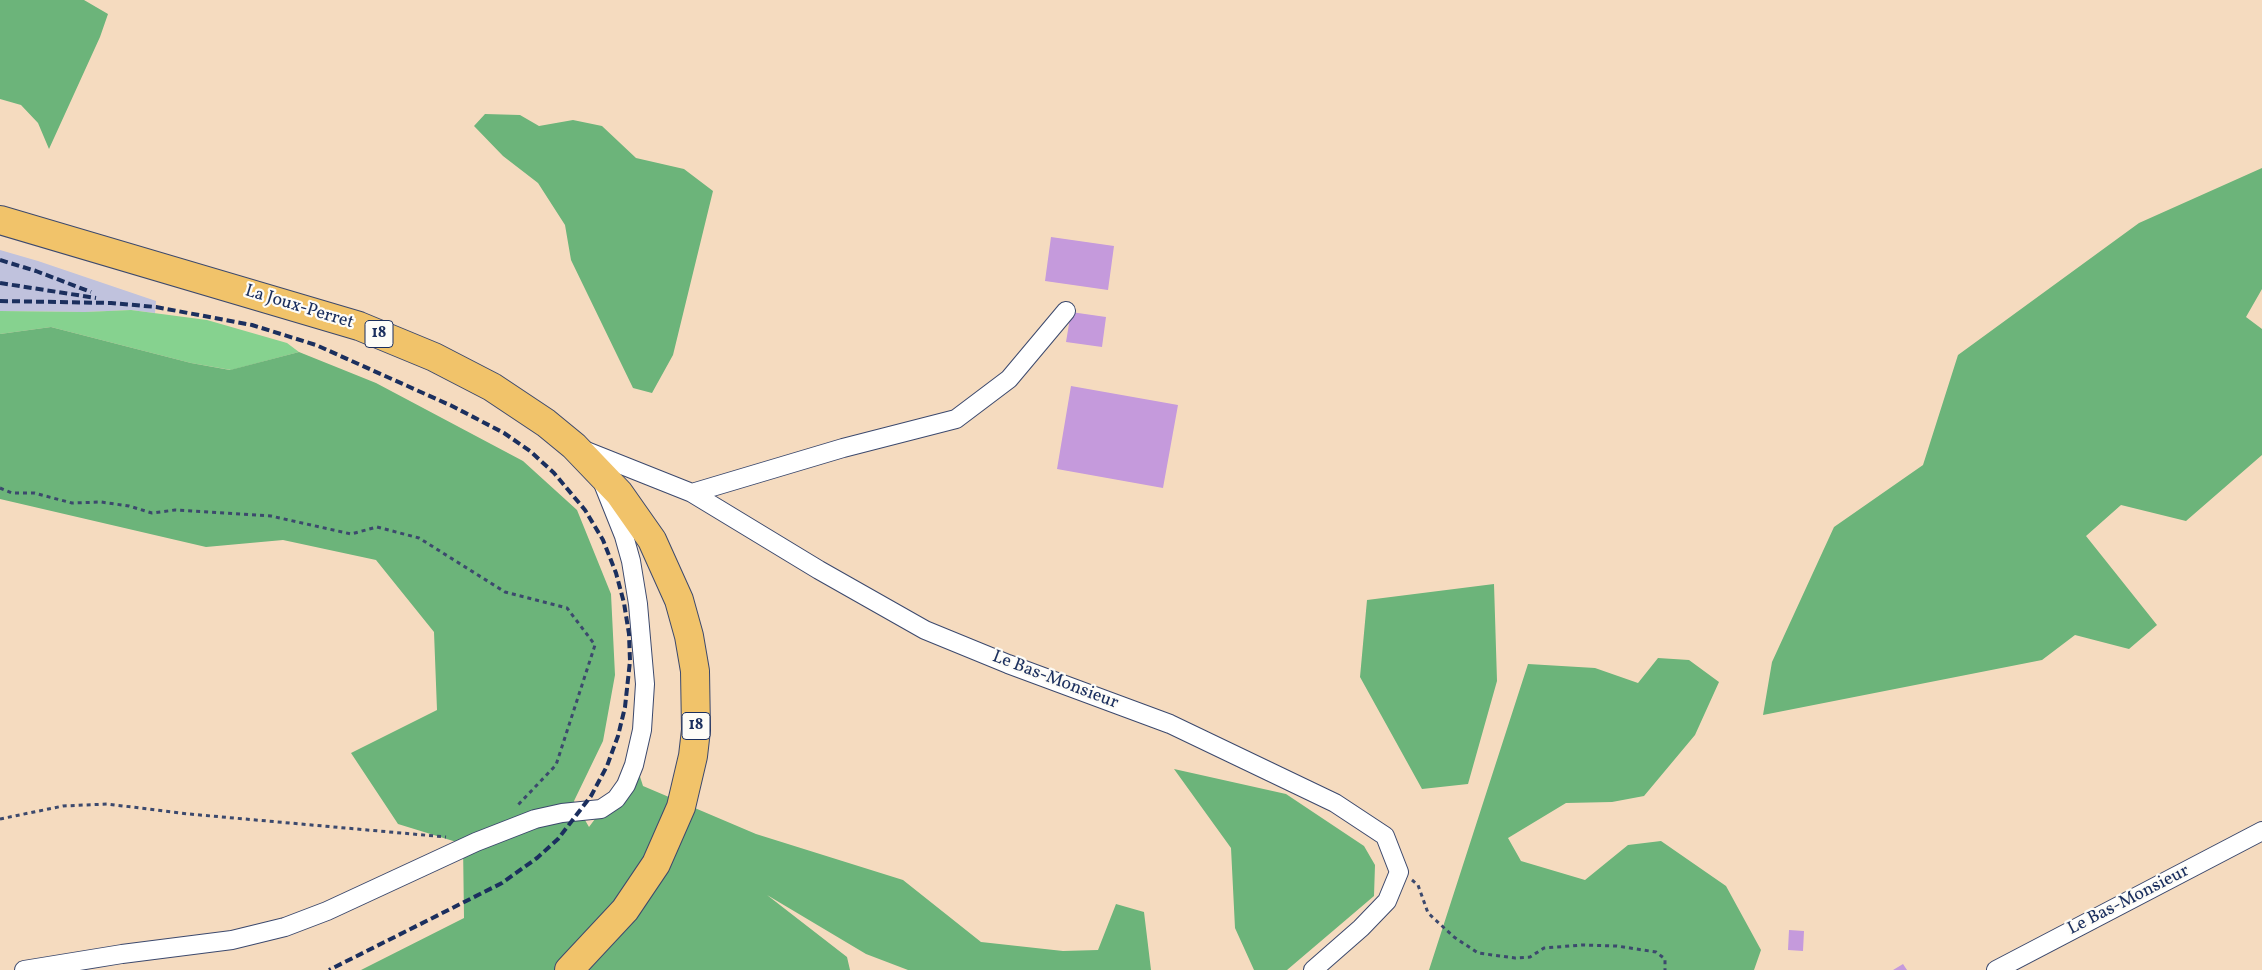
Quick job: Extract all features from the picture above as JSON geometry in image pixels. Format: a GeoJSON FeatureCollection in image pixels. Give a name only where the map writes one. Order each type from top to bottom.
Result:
{"type":"FeatureCollection","features":[{"type":"Feature","properties":{"kind":"main road","name":"La Joux-Perret"},"geometry":{"type":"LineString","coordinates":[[0,220],[360,326],[434,357],[492,387],[526,409],[574,446]]}},
{"type":"Feature","properties":{"kind":"main road","name":"18"},"geometry":{"type":"LineString","coordinates":[[569,970],[625,910],[656,864],[681,807],[693,756],[697,707],[695,671],[689,636],[679,600],[652,540],[619,493],[574,446]]}},
{"type":"Feature","properties":{"kind":"street"},"geometry":{"type":"LineString","coordinates":[[692,493],[843,448],[956,419],[1009,379],[1066,310]]}},
{"type":"Feature","properties":{"kind":"street","name":"Le Bas-Monsieur"},"geometry":{"type":"LineString","coordinates":[[574,446],[692,493],[819,570],[925,630],[1008,664],[1170,724],[1335,803],[1385,836],[1399,872]]}},
{"type":"Feature","properties":{"kind":"street"},"geometry":{"type":"LineString","coordinates":[[24,970],[122,954],[232,940],[285,927],[327,911],[476,842],[535,819],[562,813],[594,810],[606,806],[623,791],[634,765],[642,730],[645,699],[638,604],[629,551],[597,470]]}},
{"type":"Feature","properties":{"kind":"street","name":"Le Bas-Monsieur"},"geometry":{"type":"LineString","coordinates":[[1996,970],[2262,831]]}},
{"type":"Feature","properties":{"kind":"street"},"geometry":{"type":"LineString","coordinates":[[1313,970],[1361,928],[1387,901],[1399,872]]}},
{"type":"Feature","properties":{"kind":"path"},"geometry":{"type":"LineString","coordinates":[[0,488],[12,493],[34,494],[72,502],[101,502],[129,506],[152,513],[175,510],[271,516],[351,534],[377,527],[419,538],[505,592],[566,608],[595,645],[556,765],[515,808]]}},
{"type":"Feature","properties":{"kind":"path"},"geometry":{"type":"LineString","coordinates":[[0,818],[63,806],[107,804],[189,814],[430,835],[476,842]]}},
{"type":"Feature","properties":{"kind":"path"},"geometry":{"type":"LineString","coordinates":[[1399,872],[1418,885],[1428,913],[1454,937],[1478,953],[1530,958],[1544,948],[1582,945],[1617,946],[1656,952],[1665,960],[1665,970]]}},
{"type":"Feature","properties":{"kind":"shaded area"},"geometry":{"type":"Polygon","coordinates":[[[0,250],[156,301],[155,313],[131,310],[85,312],[0,311],[0,250]]]}},
{"type":"Feature","properties":{"kind":"green space"},"geometry":{"type":"Polygon","coordinates":[[[0,0],[84,0],[108,14],[100,37],[49,149],[38,123],[21,105],[0,99],[0,0]]]}},
{"type":"Feature","properties":{"kind":"green space"},"geometry":{"type":"Polygon","coordinates":[[[485,114],[520,115],[539,126],[573,120],[602,126],[636,158],[684,169],[713,191],[673,355],[652,393],[633,388],[571,260],[565,225],[538,183],[503,156],[474,126],[485,114]]]}},
{"type":"Feature","properties":{"kind":"green space"},"geometry":{"type":"Polygon","coordinates":[[[2262,168],[2262,289],[2246,317],[2262,329],[2262,455],[2186,521],[2121,505],[2086,536],[2157,625],[2129,649],[2075,635],[2042,660],[1763,715],[1772,662],[1834,527],[1923,465],[1958,355],[2139,223],[2262,168]]]}},
{"type":"Feature","properties":{"kind":"green space"},"geometry":{"type":"Polygon","coordinates":[[[131,310],[207,320],[287,343],[299,352],[231,370],[191,363],[51,327],[0,334],[0,311],[85,312],[131,310]]]}},
{"type":"Feature","properties":{"kind":"green space"},"geometry":{"type":"Polygon","coordinates":[[[51,327],[191,363],[230,370],[299,352],[376,383],[523,461],[577,510],[611,594],[615,675],[603,741],[574,801],[589,827],[636,764],[643,786],[756,834],[903,880],[981,942],[1063,951],[1098,950],[1116,904],[1144,912],[1151,970],[908,970],[866,954],[767,895],[847,957],[850,970],[361,970],[464,918],[463,844],[398,824],[351,753],[437,710],[434,632],[376,560],[283,540],[206,547],[0,499],[0,334],[51,327]]]}},
{"type":"Feature","properties":{"kind":"green space"},"geometry":{"type":"Polygon","coordinates":[[[1494,584],[1497,681],[1468,784],[1422,789],[1360,677],[1367,600],[1494,584]]]}},
{"type":"Feature","properties":{"kind":"green space"},"geometry":{"type":"Polygon","coordinates":[[[1658,658],[1689,660],[1719,682],[1695,735],[1644,796],[1612,802],[1566,803],[1508,838],[1521,861],[1585,880],[1628,845],[1661,841],[1726,886],[1761,950],[1754,970],[1429,970],[1528,664],[1595,668],[1638,683],[1658,658]]]}},
{"type":"Feature","properties":{"kind":"green space"},"geometry":{"type":"Polygon","coordinates":[[[1174,769],[1286,794],[1364,846],[1375,865],[1374,896],[1287,970],[1254,970],[1235,928],[1231,848],[1174,769]]]}},
{"type":"Feature","properties":{"kind":"building"},"geometry":{"type":"Polygon","coordinates":[[[1051,237],[1114,246],[1108,290],[1045,281],[1051,237]]]}},
{"type":"Feature","properties":{"kind":"building"},"geometry":{"type":"Polygon","coordinates":[[[1071,312],[1106,317],[1102,347],[1066,342],[1071,312]]]}},
{"type":"Feature","properties":{"kind":"building"},"geometry":{"type":"Polygon","coordinates":[[[1071,386],[1178,405],[1163,488],[1057,469],[1071,386]]]}},
{"type":"Feature","properties":{"kind":"building"},"geometry":{"type":"Polygon","coordinates":[[[1789,930],[1804,931],[1803,951],[1788,950],[1789,930]]]}},
{"type":"Feature","properties":{"kind":"building"},"geometry":{"type":"Polygon","coordinates":[[[1903,964],[1907,970],[1893,970],[1903,964]]]}},
{"type":"Feature","properties":{"kind":"railway"},"geometry":{"type":"LineString","coordinates":[[0,260],[36,271],[91,292]]}},
{"type":"Feature","properties":{"kind":"railway"},"geometry":{"type":"LineString","coordinates":[[0,283],[96,298]]}},
{"type":"Feature","properties":{"kind":"railway"},"geometry":{"type":"LineString","coordinates":[[0,301],[111,303],[156,307],[252,325],[316,345],[452,406],[504,433],[530,451],[554,473],[585,510],[603,540],[616,573],[624,603],[629,634],[630,661],[625,707],[618,736],[607,766],[591,796],[558,839],[537,858],[502,883],[329,970]]}}]}
